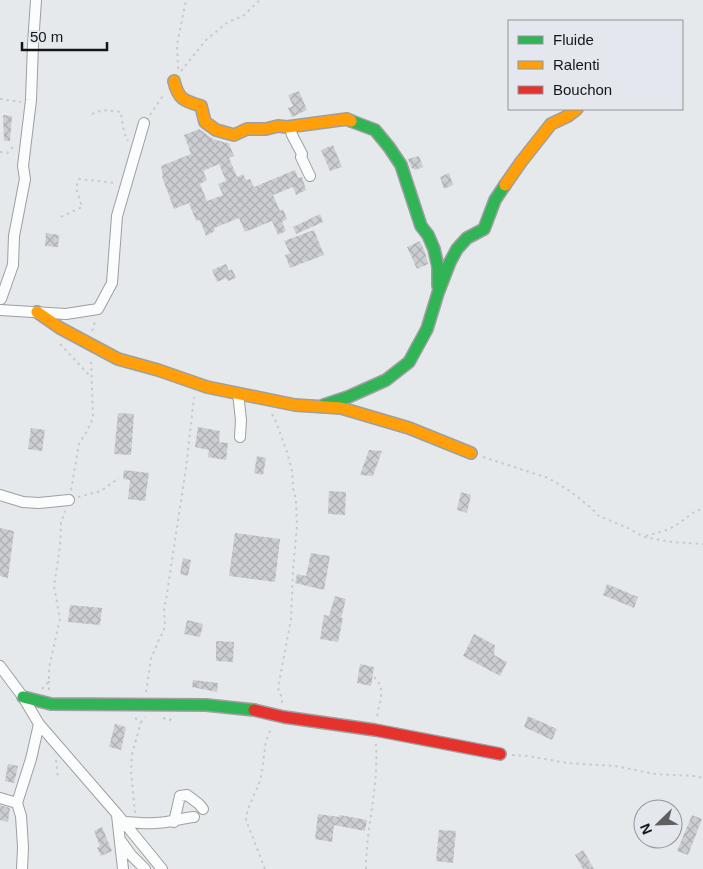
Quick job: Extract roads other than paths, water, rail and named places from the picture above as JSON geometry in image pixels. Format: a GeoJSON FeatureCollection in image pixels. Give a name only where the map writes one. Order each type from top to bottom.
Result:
{"type":"FeatureCollection","features":[{"type":"Feature","properties":{"kind":"street"},"geometry":{"type":"LineString","coordinates":[[1,299],[12,265],[14,236],[25,179],[23,166],[31,100],[32,44],[36,0]]}},
{"type":"Feature","properties":{"kind":"street"},"geometry":{"type":"LineString","coordinates":[[174,81],[176,93],[183,101],[201,106],[205,122],[216,130],[234,135],[247,129],[266,129],[278,126],[290,127],[347,119],[376,130],[402,165],[421,226],[428,235],[434,250],[438,267],[438,292]]}},
{"type":"Feature","properties":{"kind":"street"},"geometry":{"type":"LineString","coordinates":[[318,407],[348,397],[386,380],[409,362],[427,329],[438,292],[457,249],[467,238],[484,229],[496,200],[521,162],[551,124],[576,110]]}},
{"type":"Feature","properties":{"kind":"street"},"geometry":{"type":"LineString","coordinates":[[0,310],[66,314],[98,310],[112,283],[117,216],[144,123]]}},
{"type":"Feature","properties":{"kind":"street"},"geometry":{"type":"LineString","coordinates":[[290,127],[310,176]]}},
{"type":"Feature","properties":{"kind":"street"},"geometry":{"type":"LineString","coordinates":[[37,312],[60,328],[118,359],[158,370],[207,387],[294,405],[341,408],[409,428],[471,453]]}},
{"type":"Feature","properties":{"kind":"street"},"geometry":{"type":"LineString","coordinates":[[238,393],[241,420],[240,437]]}},
{"type":"Feature","properties":{"kind":"street"},"geometry":{"type":"LineString","coordinates":[[0,494],[23,502],[39,503],[69,500]]}},
{"type":"Feature","properties":{"kind":"street"},"geometry":{"type":"LineString","coordinates":[[0,666],[39,724],[125,819],[162,869]]}},
{"type":"Feature","properties":{"kind":"street"},"geometry":{"type":"LineString","coordinates":[[22,697],[51,704],[142,712],[206,705],[251,709],[281,716],[375,730],[500,754]]}},
{"type":"Feature","properties":{"kind":"street"},"geometry":{"type":"LineString","coordinates":[[22,869],[21,816],[17,802],[31,759],[39,724]]}},
{"type":"Feature","properties":{"kind":"street"},"geometry":{"type":"LineString","coordinates":[[174,822],[180,796],[187,795],[203,809]]}},
{"type":"Feature","properties":{"kind":"street"},"geometry":{"type":"LineString","coordinates":[[0,798],[17,802]]}},
{"type":"Feature","properties":{"kind":"street"},"geometry":{"type":"LineString","coordinates":[[125,819],[144,824],[174,822],[194,817]]}},
{"type":"Feature","properties":{"kind":"street"},"geometry":{"type":"LineString","coordinates":[[123,869],[120,840],[125,819]]}},
{"type":"Feature","properties":{"kind":"street"},"geometry":{"type":"LineString","coordinates":[[120,840],[145,869]]}}]}
